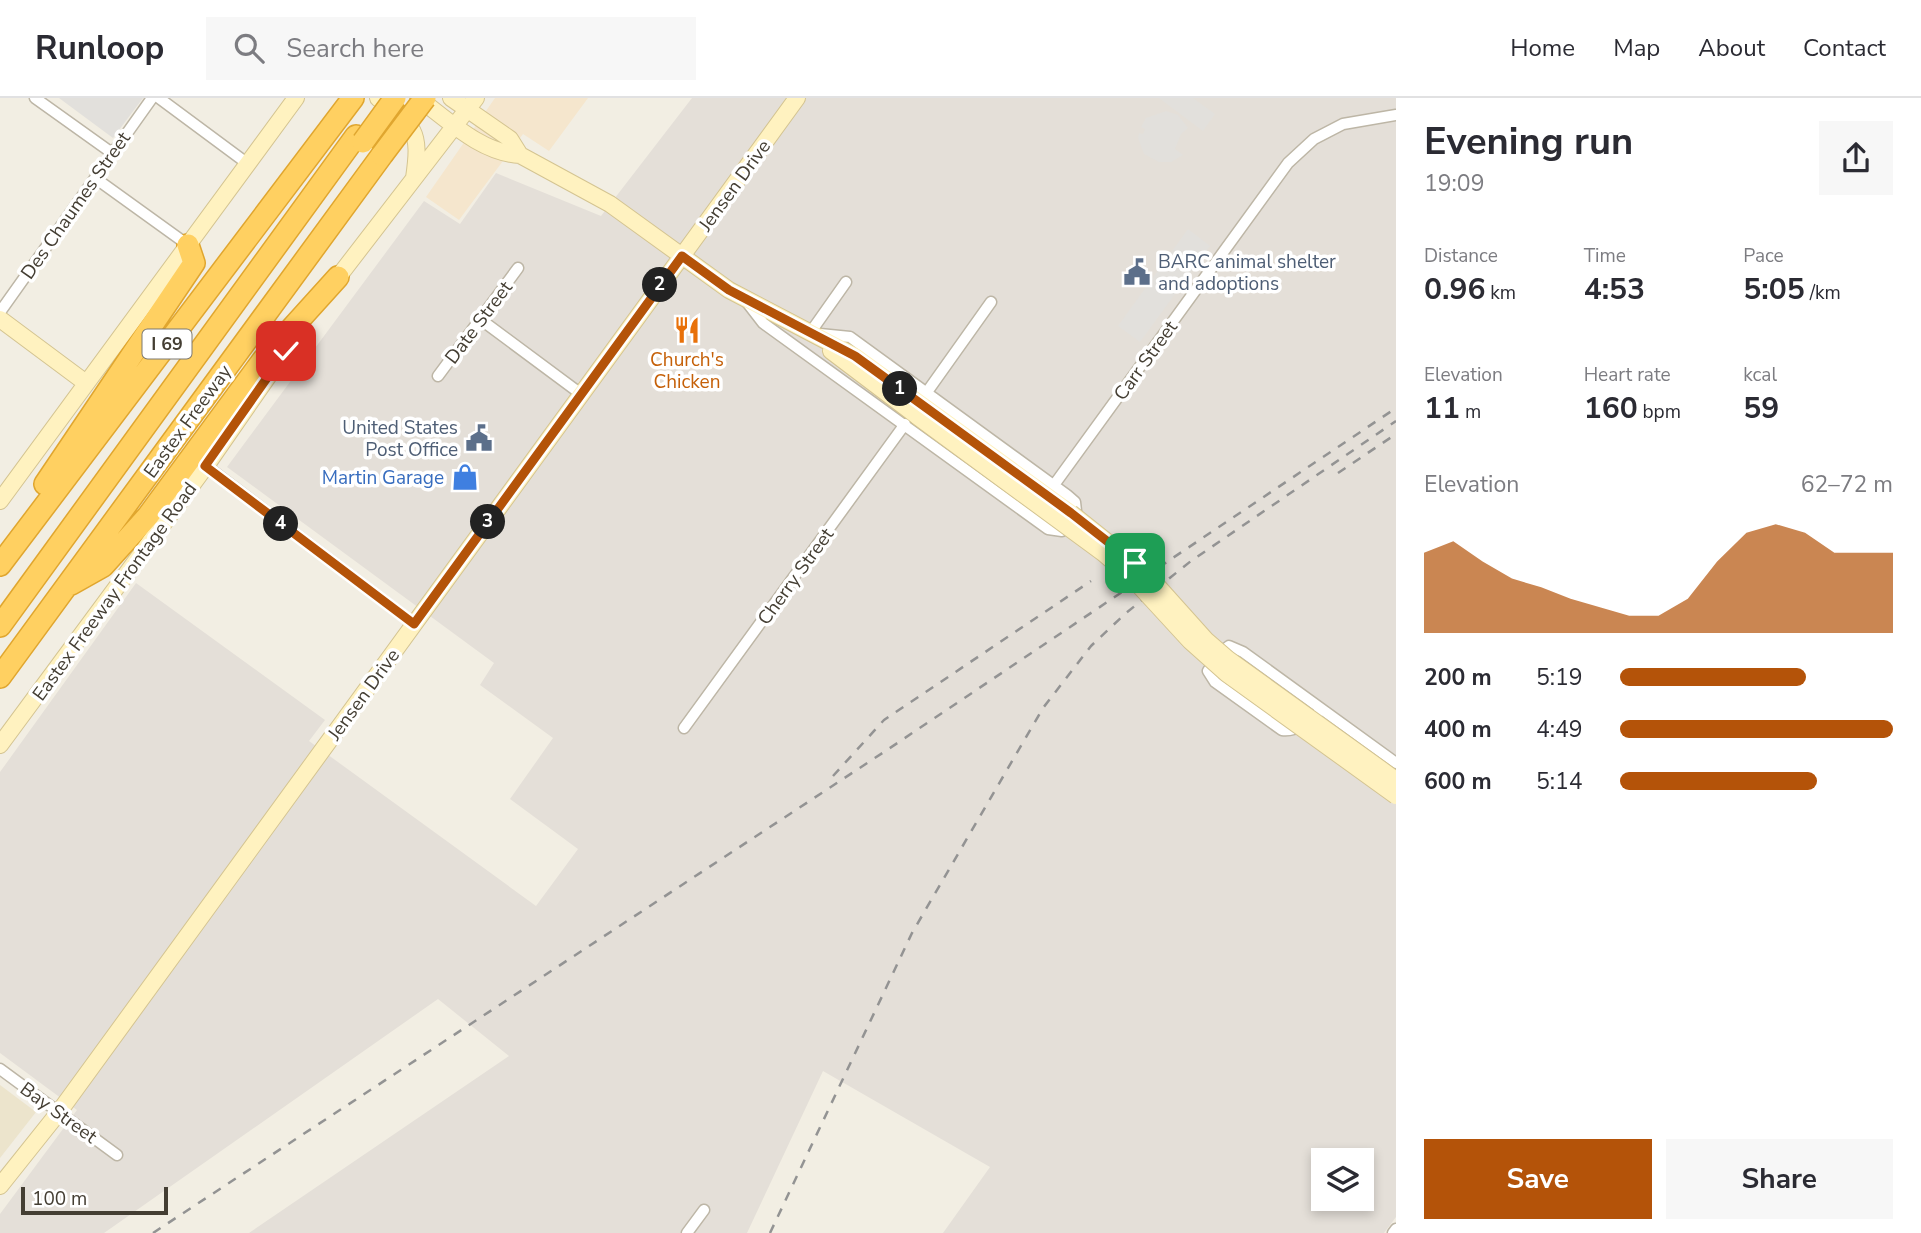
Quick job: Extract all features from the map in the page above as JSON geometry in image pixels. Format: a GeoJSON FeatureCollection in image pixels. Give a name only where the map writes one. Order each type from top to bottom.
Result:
{"type":"FeatureCollection","features":[{"type":"Feature","properties":{"kind":"highway","name":"I 69"},"geometry":{"type":"LineString","coordinates":[[0,565],[353,98]]}},
{"type":"Feature","properties":{"kind":"highway","name":"I 69"},"geometry":{"type":"LineString","coordinates":[[359,139],[384,98]]}},
{"type":"Feature","properties":{"kind":"highway","name":"I 69"},"geometry":{"type":"LineString","coordinates":[[0,626],[113,468],[177,386],[359,139],[395,98]]}},
{"type":"Feature","properties":{"kind":"highway","name":"Eastex Freeway"},"geometry":{"type":"LineString","coordinates":[[0,677],[425,98]]}},
{"type":"Feature","properties":{"kind":"highway"},"geometry":{"type":"LineString","coordinates":[[13,547],[23,516],[194,263],[188,246]]}},
{"type":"Feature","properties":{"kind":"highway"},"geometry":{"type":"LineString","coordinates":[[63,589],[103,566],[148,516],[263,360],[338,277]]}},
{"type":"Feature","properties":{"kind":"main road"},"geometry":{"type":"LineString","coordinates":[[1,498],[296,98]]}},
{"type":"Feature","properties":{"kind":"main road"},"geometry":{"type":"LineString","coordinates":[[378,98],[414,129],[418,145],[413,181]]}},
{"type":"Feature","properties":{"kind":"main road"},"geometry":{"type":"LineString","coordinates":[[418,98],[455,126],[503,154],[520,155],[610,204],[743,298],[810,333],[1119,549],[1228,659],[1396,780]]}},
{"type":"Feature","properties":{"kind":"main road"},"geometry":{"type":"LineString","coordinates":[[451,98],[471,104],[510,139],[520,155]]}},
{"type":"Feature","properties":{"kind":"main road","name":"Jensen Drive"},"geometry":{"type":"LineString","coordinates":[[0,1186],[59,1112],[797,98]]}},
{"type":"Feature","properties":{"kind":"main road","name":"Eastex Freeway Frontage Road"},"geometry":{"type":"LineString","coordinates":[[0,745],[205,466],[338,277],[471,104]]}},
{"type":"Feature","properties":{"kind":"main road"},"geometry":{"type":"LineString","coordinates":[[0,319],[86,383]]}},
{"type":"Feature","properties":{"kind":"main road"},"geometry":{"type":"LineString","coordinates":[[919,410],[1103,552],[1133,579],[1190,641],[1227,674],[1396,796]]}},
{"type":"Feature","properties":{"kind":"street"},"geometry":{"type":"LineString","coordinates":[[35,98],[112,153]]}},
{"type":"Feature","properties":{"kind":"street","name":"Des Chaumes Street"},"geometry":{"type":"LineString","coordinates":[[0,312],[152,98]]}},
{"type":"Feature","properties":{"kind":"street"},"geometry":{"type":"LineString","coordinates":[[159,98],[248,164]]}},
{"type":"Feature","properties":{"kind":"street","name":"Carr Street"},"geometry":{"type":"LineString","coordinates":[[1054,485],[1288,163],[1314,139],[1343,124],[1396,115]]}},
{"type":"Feature","properties":{"kind":"street"},"geometry":{"type":"LineString","coordinates":[[95,178],[188,246]]}},
{"type":"Feature","properties":{"kind":"street","name":"Date Street"},"geometry":{"type":"LineString","coordinates":[[438,376],[518,268]]}},
{"type":"Feature","properties":{"kind":"street"},"geometry":{"type":"LineString","coordinates":[[743,298],[763,323],[919,410],[1054,485],[1076,506],[1074,515],[1058,532],[1048,529],[919,410],[850,338],[810,333],[846,282]]}},
{"type":"Feature","properties":{"kind":"street","name":"Cherry Street"},"geometry":{"type":"LineString","coordinates":[[684,728],[919,410],[992,302]]}},
{"type":"Feature","properties":{"kind":"street"},"geometry":{"type":"LineString","coordinates":[[480,319],[581,394]]}},
{"type":"Feature","properties":{"kind":"street"},"geometry":{"type":"LineString","coordinates":[[205,466],[414,624]]}},
{"type":"Feature","properties":{"kind":"street"},"geometry":{"type":"LineString","coordinates":[[1321,709],[1315,717],[1294,729],[1282,730],[1215,682],[1208,671],[1223,650],[1229,646],[1236,648],[1321,709],[1396,764]]}},
{"type":"Feature","properties":{"kind":"street","name":"Bay Street"},"geometry":{"type":"LineString","coordinates":[[0,1069],[117,1155]]}},
{"type":"Feature","properties":{"kind":"street"},"geometry":{"type":"LineString","coordinates":[[687,1233],[704,1210]]}},
{"type":"Feature","properties":{"kind":"shaded area"},"geometry":{"type":"Polygon","coordinates":[[[59,98],[143,98],[113,138],[59,98]]]}},
{"type":"Feature","properties":{"kind":"shaded area"},"geometry":{"type":"Polygon","coordinates":[[[495,98],[588,98],[549,151],[523,134],[459,220],[426,197],[495,98]]]}},
{"type":"Feature","properties":{"kind":"shaded area"},"geometry":{"type":"Polygon","coordinates":[[[692,98],[1396,98],[1396,1217],[1384,1233],[943,1233],[990,1167],[823,1071],[747,1233],[249,1233],[509,1056],[438,999],[104,1233],[0,1233],[0,1214],[77,1110],[0,1053],[0,772],[136,583],[325,720],[309,741],[536,906],[578,849],[510,799],[553,738],[480,685],[494,663],[227,467],[424,201],[460,224],[496,173],[601,216],[692,98]]]}},
{"type":"Feature","properties":{"kind":"shaded area"},"geometry":{"type":"Polygon","coordinates":[[[1159,98],[1193,98],[1215,114],[1203,131],[1159,98]]]}},
{"type":"Feature","properties":{"kind":"shaded area"},"geometry":{"type":"Polygon","coordinates":[[[1166,111],[1178,115],[1188,128],[1181,134],[1175,149],[1183,155],[1171,162],[1159,162],[1144,154],[1138,138],[1139,133],[1143,134],[1145,129],[1141,127],[1146,118],[1166,111]]]}},
{"type":"Feature","properties":{"kind":"shaded area"},"geometry":{"type":"Polygon","coordinates":[[[1188,229],[1210,246],[1140,342],[1118,326],[1188,229]]]}},
{"type":"Feature","properties":{"kind":"shaded area"},"geometry":{"type":"Polygon","coordinates":[[[0,1085],[36,1112],[0,1158],[0,1085]]]}},
{"type":"Feature","properties":{"kind":"railway"},"geometry":{"type":"LineString","coordinates":[[153,1233],[887,750],[1396,408]]}},
{"type":"Feature","properties":{"kind":"railway"},"geometry":{"type":"LineString","coordinates":[[770,1233],[912,933],[1043,708],[1091,646],[1126,613],[1191,561],[1396,421]]}},
{"type":"Feature","properties":{"kind":"railway"},"geometry":{"type":"LineString","coordinates":[[1338,473],[1396,434]]}},
{"type":"Feature","properties":{"kind":"railway"},"geometry":{"type":"LineString","coordinates":[[833,776],[884,720],[1091,581]]}},
{"type":"Feature","properties":{"kind":"place","name":"BARC animal shelter and adoptions"},"geometry":{"type":"Point","coordinates":[1137,272]}},
{"type":"Feature","properties":{"kind":"place","name":"Church's Chicken"},"geometry":{"type":"Point","coordinates":[687,330]}},
{"type":"Feature","properties":{"kind":"place","name":"United States Post Office"},"geometry":{"type":"Point","coordinates":[479,438]}},
{"type":"Feature","properties":{"kind":"place","name":"Martin Garage"},"geometry":{"type":"Point","coordinates":[465,477]}},
{"type":"Feature","properties":{"kind":"route"},"geometry":{"type":"LineString","coordinates":[[286,351],[205,466],[414,624],[682,256],[729,290],[855,356],[1071,513],[1135,563]]}}]}
